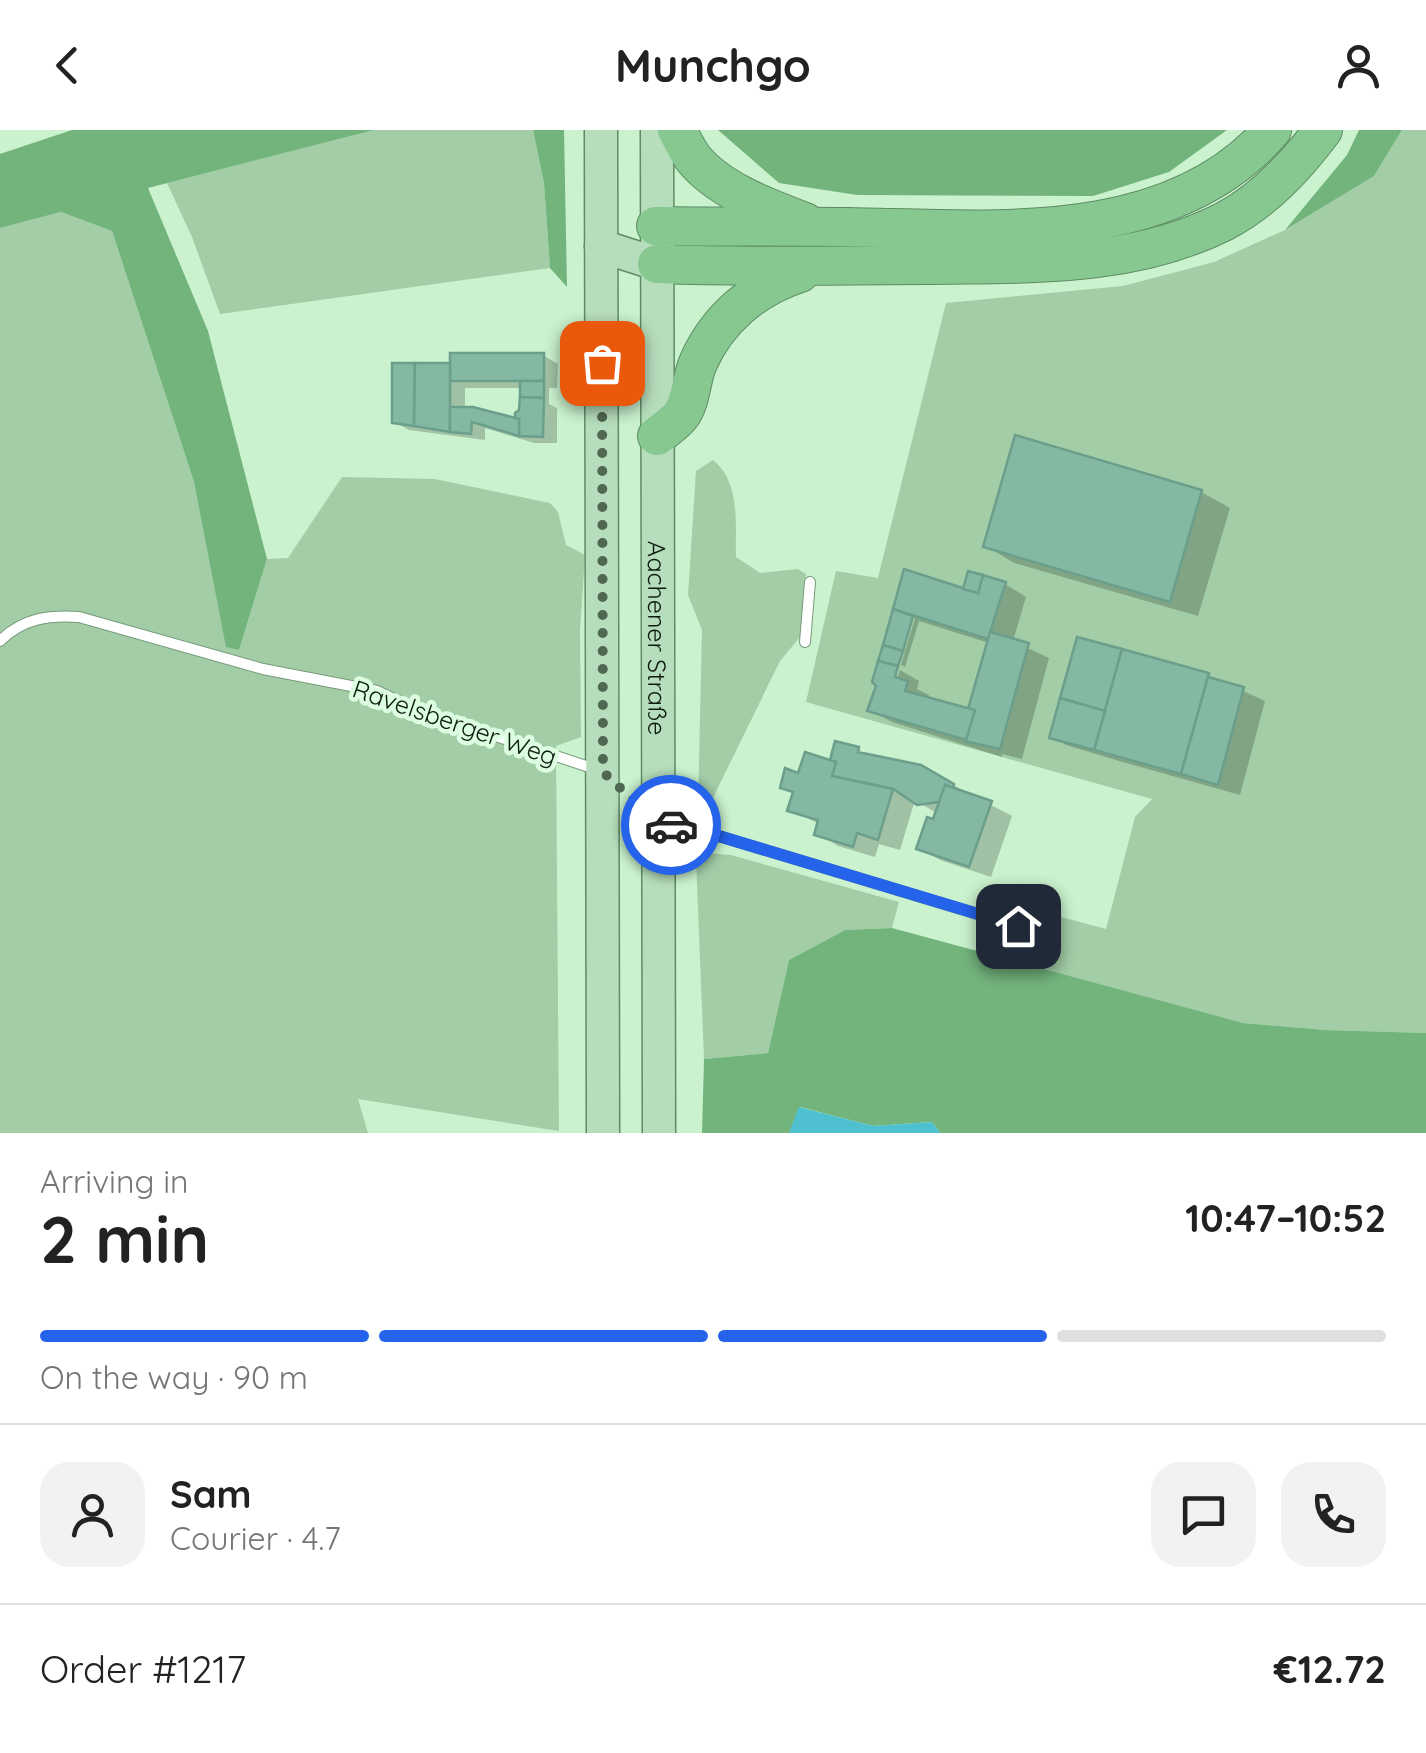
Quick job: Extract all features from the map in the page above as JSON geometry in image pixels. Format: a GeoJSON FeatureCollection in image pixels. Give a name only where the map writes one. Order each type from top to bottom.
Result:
{"type":"FeatureCollection","features":[{"type":"Feature","properties":{"kind":"highway"},"geometry":{"type":"LineString","coordinates":[[677,130],[694,160],[724,183],[772,210],[816,226]]}},
{"type":"Feature","properties":{"kind":"highway"},"geometry":{"type":"LineString","coordinates":[[657,245],[816,226],[1050,226],[1104,219],[1150,206],[1210,181],[1248,155],[1272,130]]}},
{"type":"Feature","properties":{"kind":"highway"},"geometry":{"type":"LineString","coordinates":[[657,245],[824,266],[1057,263],[1142,252],[1204,231],[1255,202],[1282,179],[1323,130]]}},
{"type":"Feature","properties":{"kind":"highway"},"geometry":{"type":"LineString","coordinates":[[657,436],[682,414],[710,338],[734,311],[770,284],[824,266]]}},
{"type":"Feature","properties":{"kind":"main road"},"geometry":{"type":"LineString","coordinates":[[601,130],[603,1133]]}},
{"type":"Feature","properties":{"kind":"main road","name":"Aachener Straße"},"geometry":{"type":"LineString","coordinates":[[656,130],[658,1133]]}},
{"type":"Feature","properties":{"kind":"main road"},"geometry":{"type":"LineString","coordinates":[[600,246],[657,245]]}},
{"type":"Feature","properties":{"kind":"main road"},"geometry":{"type":"LineString","coordinates":[[603,772],[657,822]]}},
{"type":"Feature","properties":{"kind":"lane"},"geometry":{"type":"LineString","coordinates":[[804,642],[810,582]]}},
{"type":"Feature","properties":{"kind":"lane","name":"Ravelsberger Weg"},"geometry":{"type":"LineString","coordinates":[[0,641],[28,621],[54,615],[79,617],[247,664],[377,691],[415,709],[603,772]]}},
{"type":"Feature","properties":{"kind":"lane"},"geometry":{"type":"LineString","coordinates":[[657,822],[712,834],[1018,926]]}},
{"type":"Feature","properties":{"kind":"green space"},"geometry":{"type":"Polygon","coordinates":[[[72,130],[374,130],[148,188],[208,331],[267,559],[239,650],[226,647],[194,482],[112,231],[61,212],[0,228],[0,154],[72,130]]]}},
{"type":"Feature","properties":{"kind":"green space"},"geometry":{"type":"Polygon","coordinates":[[[374,130],[533,130],[544,183],[550,268],[220,314],[167,183],[374,130]]]}},
{"type":"Feature","properties":{"kind":"green space"},"geometry":{"type":"Polygon","coordinates":[[[533,130],[564,130],[567,287],[550,268],[544,183],[533,130]]]}},
{"type":"Feature","properties":{"kind":"green space"},"geometry":{"type":"Polygon","coordinates":[[[718,130],[1227,130],[1169,172],[1093,196],[857,195],[779,183],[718,130]]]}},
{"type":"Feature","properties":{"kind":"green space"},"geometry":{"type":"Polygon","coordinates":[[[1359,130],[1402,130],[1374,176],[1285,230],[1347,155],[1359,130]]]}},
{"type":"Feature","properties":{"kind":"green space"},"geometry":{"type":"Polygon","coordinates":[[[1402,130],[1426,130],[1426,1033],[1243,1023],[1007,961],[1023,907],[1106,929],[1135,817],[1152,799],[806,702],[836,571],[878,578],[946,303],[1123,286],[1214,262],[1285,230],[1374,176],[1402,130]]]}},
{"type":"Feature","properties":{"kind":"green space"},"geometry":{"type":"Polygon","coordinates":[[[61,212],[112,231],[194,482],[227,647],[239,650],[267,559],[288,558],[342,477],[435,479],[550,503],[558,512],[566,545],[585,555],[580,631],[581,737],[556,746],[559,1131],[358,1099],[368,1133],[0,1133],[0,228],[61,212]]]}},
{"type":"Feature","properties":{"kind":"green space"},"geometry":{"type":"Polygon","coordinates":[[[713,460],[722,469],[732,492],[736,557],[760,573],[798,569],[806,574],[800,637],[780,661],[706,812],[698,807],[702,630],[688,595],[696,471],[713,460]]]}},
{"type":"Feature","properties":{"kind":"green space"},"geometry":{"type":"Polygon","coordinates":[[[705,853],[731,855],[899,902],[892,928],[845,930],[789,960],[768,1053],[704,1059],[696,859],[705,853]]]}},
{"type":"Feature","properties":{"kind":"green space"},"geometry":{"type":"Polygon","coordinates":[[[892,928],[1243,1023],[1426,1033],[1426,1133],[940,1133],[932,1122],[873,1126],[800,1107],[789,1133],[702,1133],[704,1059],[768,1053],[789,960],[845,930],[892,928]]]}},
{"type":"Feature","properties":{"kind":"water"},"geometry":{"type":"Polygon","coordinates":[[[799,1107],[873,1126],[932,1122],[940,1133],[789,1133],[799,1107]]]}},
{"type":"Feature","properties":{"kind":"building"},"geometry":{"type":"Polygon","coordinates":[[[450,353],[544,353],[544,381],[450,381],[450,353]]]}},
{"type":"Feature","properties":{"kind":"building"},"geometry":{"type":"Polygon","coordinates":[[[392,363],[415,363],[414,426],[392,423],[392,363]]]}},
{"type":"Feature","properties":{"kind":"building"},"geometry":{"type":"Polygon","coordinates":[[[415,363],[450,363],[450,432],[414,426],[415,363]]]}},
{"type":"Feature","properties":{"kind":"building"},"geometry":{"type":"Polygon","coordinates":[[[520,381],[544,381],[544,398],[520,397],[520,381]]]}},
{"type":"Feature","properties":{"kind":"building"},"geometry":{"type":"Polygon","coordinates":[[[520,397],[544,398],[543,437],[519,436],[515,413],[520,397]]]}},
{"type":"Feature","properties":{"kind":"building"},"geometry":{"type":"Polygon","coordinates":[[[450,407],[473,407],[519,419],[519,436],[472,422],[471,434],[450,432],[450,407]]]}},
{"type":"Feature","properties":{"kind":"building"},"geometry":{"type":"Polygon","coordinates":[[[1015,435],[1202,490],[1170,602],[983,547],[1015,435]]]}},
{"type":"Feature","properties":{"kind":"building"},"geometry":{"type":"Polygon","coordinates":[[[904,569],[978,593],[983,575],[1006,582],[988,639],[893,609],[904,569]]]}},
{"type":"Feature","properties":{"kind":"building"},"geometry":{"type":"Polygon","coordinates":[[[968,571],[983,575],[978,593],[963,589],[968,571]]]}},
{"type":"Feature","properties":{"kind":"building"},"geometry":{"type":"Polygon","coordinates":[[[893,609],[913,616],[903,651],[883,645],[893,609]]]}},
{"type":"Feature","properties":{"kind":"building"},"geometry":{"type":"Polygon","coordinates":[[[990,632],[1029,643],[1000,749],[964,741],[975,710],[968,709],[990,632]]]}},
{"type":"Feature","properties":{"kind":"building"},"geometry":{"type":"Polygon","coordinates":[[[1077,637],[1122,649],[1105,711],[1060,698],[1077,637]]]}},
{"type":"Feature","properties":{"kind":"building"},"geometry":{"type":"Polygon","coordinates":[[[883,645],[903,651],[898,666],[878,661],[883,645]]]}},
{"type":"Feature","properties":{"kind":"building"},"geometry":{"type":"Polygon","coordinates":[[[1122,649],[1209,673],[1181,774],[1094,750],[1122,649]]]}},
{"type":"Feature","properties":{"kind":"building"},"geometry":{"type":"Polygon","coordinates":[[[878,661],[898,666],[895,677],[908,681],[905,691],[975,710],[966,740],[867,711],[876,686],[872,682],[878,661]]]}},
{"type":"Feature","properties":{"kind":"building"},"geometry":{"type":"Polygon","coordinates":[[[1208,677],[1244,687],[1218,785],[1181,774],[1208,677]]]}},
{"type":"Feature","properties":{"kind":"building"},"geometry":{"type":"Polygon","coordinates":[[[1060,698],[1105,711],[1094,750],[1049,738],[1060,698]]]}},
{"type":"Feature","properties":{"kind":"building"},"geometry":{"type":"Polygon","coordinates":[[[835,741],[859,747],[858,752],[921,765],[954,784],[953,788],[945,785],[940,802],[917,805],[893,789],[832,776],[836,762],[830,760],[835,741]]]}},
{"type":"Feature","properties":{"kind":"building"},"geometry":{"type":"Polygon","coordinates":[[[805,752],[836,762],[832,776],[893,789],[878,840],[857,833],[853,847],[814,835],[818,820],[787,811],[793,792],[780,788],[785,768],[798,773],[805,752]]]}},
{"type":"Feature","properties":{"kind":"building"},"geometry":{"type":"Polygon","coordinates":[[[945,785],[992,801],[969,867],[916,849],[927,817],[933,819],[945,785]]]}},
{"type":"Feature","properties":{"kind":"way so far"},"geometry":{"type":"LineString","coordinates":[[602,363],[603,772],[657,822],[671,825]]}},
{"type":"Feature","properties":{"kind":"route"},"geometry":{"type":"LineString","coordinates":[[671,825],[1018,926]]}}]}
